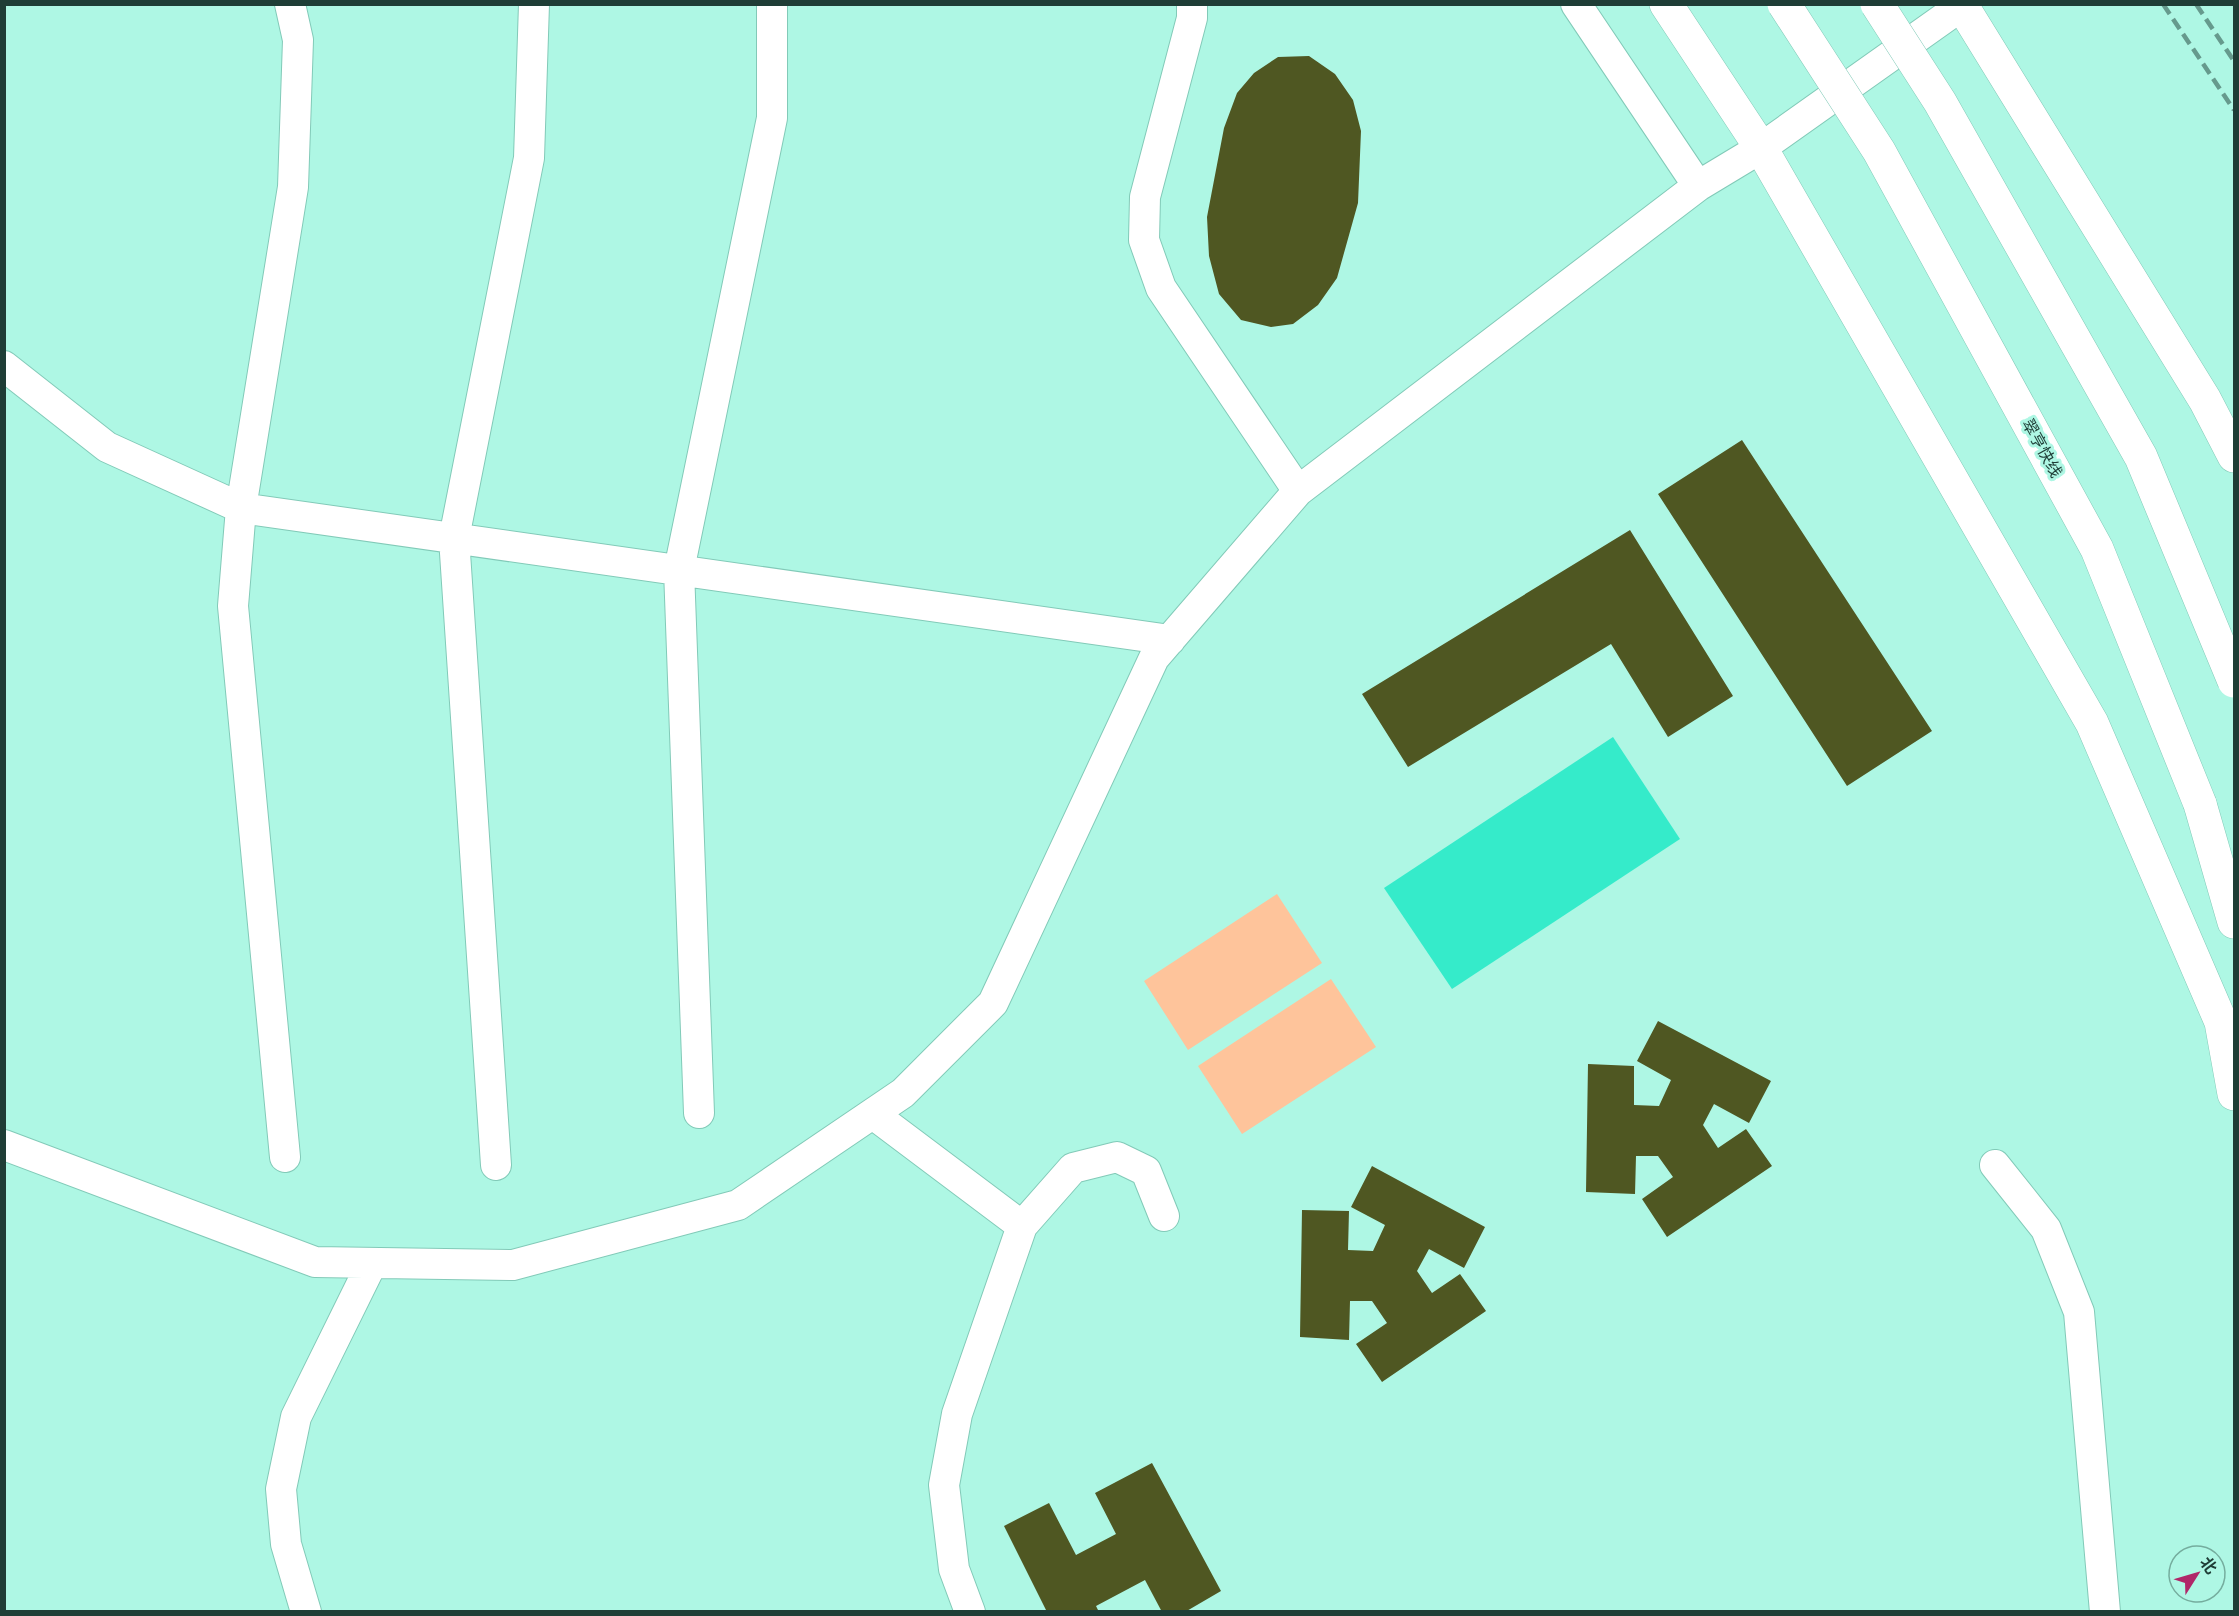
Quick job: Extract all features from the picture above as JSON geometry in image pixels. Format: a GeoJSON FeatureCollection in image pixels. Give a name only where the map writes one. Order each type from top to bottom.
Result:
{"type":"FeatureCollection","features":[{"type":"Feature","properties":{"kind":"main road"},"geometry":{"type":"LineString","coordinates":[[1666,4],[1761,148],[2091,723],[2221,1022],[2235,1094]]}},
{"type":"Feature","properties":{"kind":"main road","name":"翠亨快线"},"geometry":{"type":"LineString","coordinates":[[1784,4],[1879,151],[2097,549],[2200,804],[2235,922]]}},
{"type":"Feature","properties":{"kind":"main road"},"geometry":{"type":"LineString","coordinates":[[1877,4],[1940,102],[2141,457],[2235,681]]}},
{"type":"Feature","properties":{"kind":"main road"},"geometry":{"type":"LineString","coordinates":[[1962,5],[2205,400],[2235,456]]}},
{"type":"Feature","properties":{"kind":"street"},"geometry":{"type":"LineString","coordinates":[[285,1157],[233,606],[241,508],[293,187],[298,40],[290,4]]}},
{"type":"Feature","properties":{"kind":"street"},"geometry":{"type":"LineString","coordinates":[[496,1165],[454,538],[529,158],[534,4]]}},
{"type":"Feature","properties":{"kind":"street"},"geometry":{"type":"LineString","coordinates":[[699,1113],[679,570],[772,118],[772,4]]}},
{"type":"Feature","properties":{"kind":"street"},"geometry":{"type":"LineString","coordinates":[[1192,4],[1192,18],[1145,197],[1144,240],[1161,288],[1298,490]]}},
{"type":"Feature","properties":{"kind":"street"},"geometry":{"type":"LineString","coordinates":[[1576,4],[1698,186]]}},
{"type":"Feature","properties":{"kind":"street"},"geometry":{"type":"LineString","coordinates":[[4,1145],[315,1262],[513,1265],[738,1205],[903,1093],[993,1003],[1154,658],[1298,490],[1698,186],[1761,148],[1962,5]]}},
{"type":"Feature","properties":{"kind":"street"},"geometry":{"type":"LineString","coordinates":[[4,366],[107,447],[241,508],[1170,640]]}},
{"type":"Feature","properties":{"kind":"street"},"geometry":{"type":"LineString","coordinates":[[873,1114],[1022,1226]]}},
{"type":"Feature","properties":{"kind":"street"},"geometry":{"type":"LineString","coordinates":[[970,1611],[954,1569],[944,1485],[957,1414],[1022,1226],[1073,1168],[1117,1157],[1146,1171],[1164,1216]]}},
{"type":"Feature","properties":{"kind":"street"},"geometry":{"type":"LineString","coordinates":[[1995,1165],[2046,1229],[2079,1312],[2105,1611]]}},
{"type":"Feature","properties":{"kind":"street"},"geometry":{"type":"LineString","coordinates":[[306,1611],[286,1544],[281,1489],[296,1417],[372,1263]]}},
{"type":"Feature","properties":{"kind":"shaded area"},"geometry":{"type":"Polygon","coordinates":[[[1613,737],[1680,839],[1452,989],[1384,888],[1613,737]]]}},
{"type":"Feature","properties":{"kind":"shaded area"},"geometry":{"type":"Polygon","coordinates":[[[1277,894],[1322,963],[1188,1050],[1144,981],[1277,894]]]}},
{"type":"Feature","properties":{"kind":"shaded area"},"geometry":{"type":"Polygon","coordinates":[[[1331,979],[1376,1047],[1242,1134],[1198,1066],[1331,979]]]}},
{"type":"Feature","properties":{"kind":"building"},"geometry":{"type":"Polygon","coordinates":[[[1309,56],[1335,74],[1353,100],[1361,131],[1358,203],[1337,278],[1318,305],[1293,324],[1271,327],[1241,320],[1219,294],[1209,256],[1207,217],[1224,128],[1237,93],[1254,73],[1278,57],[1309,56]]]}},
{"type":"Feature","properties":{"kind":"building"},"geometry":{"type":"Polygon","coordinates":[[[1742,440],[1932,731],[1847,786],[1658,494],[1742,440]]]}},
{"type":"Feature","properties":{"kind":"building"},"geometry":{"type":"Polygon","coordinates":[[[1630,530],[1733,696],[1668,737],[1611,644],[1408,767],[1362,694],[1630,530]]]}},
{"type":"Feature","properties":{"kind":"building"},"geometry":{"type":"Polygon","coordinates":[[[1658,1021],[1771,1081],[1749,1123],[1714,1104],[1703,1125],[1718,1148],[1746,1129],[1772,1166],[1667,1237],[1642,1199],[1673,1177],[1658,1156],[1636,1156],[1635,1194],[1586,1192],[1588,1064],[1634,1066],[1634,1105],[1659,1106],[1671,1080],[1637,1061],[1658,1021]]]}},
{"type":"Feature","properties":{"kind":"building"},"geometry":{"type":"Polygon","coordinates":[[[1372,1166],[1485,1227],[1464,1268],[1429,1249],[1417,1271],[1432,1293],[1460,1274],[1486,1311],[1382,1382],[1356,1344],[1387,1323],[1372,1301],[1350,1301],[1349,1340],[1300,1337],[1302,1210],[1349,1211],[1348,1250],[1373,1251],[1385,1225],[1351,1207],[1372,1166]]]}},
{"type":"Feature","properties":{"kind":"building"},"geometry":{"type":"Polygon","coordinates":[[[1152,1463],[1221,1591],[1185,1612],[1162,1612],[1145,1580],[1096,1606],[1099,1612],[1047,1612],[1004,1526],[1049,1503],[1076,1555],[1116,1534],[1095,1493],[1152,1463]]]}},
{"type":"Feature","properties":{"kind":"railway"},"geometry":{"type":"LineString","coordinates":[[2163,4],[2234,110]]}},
{"type":"Feature","properties":{"kind":"railway"},"geometry":{"type":"LineString","coordinates":[[2196,4],[2234,61]]}}]}
